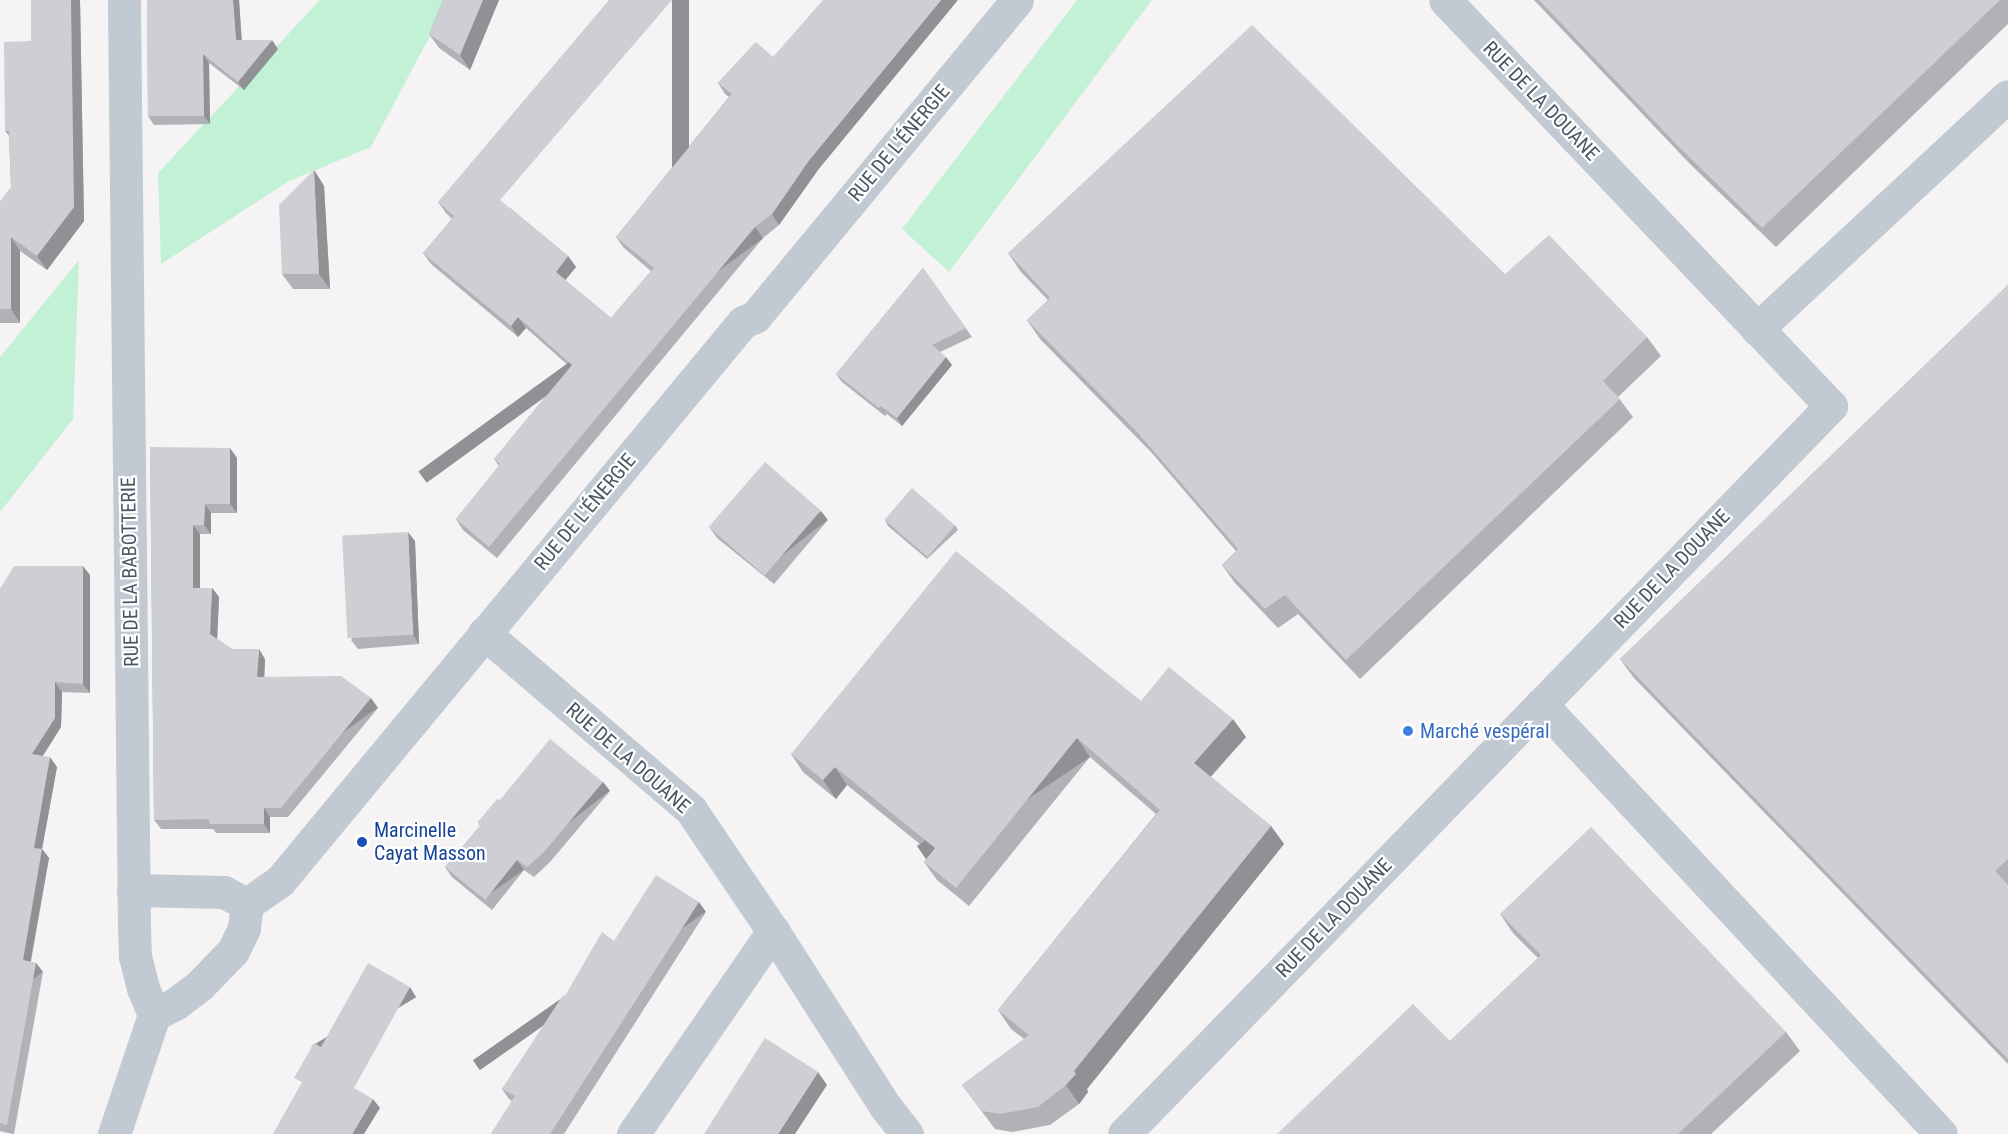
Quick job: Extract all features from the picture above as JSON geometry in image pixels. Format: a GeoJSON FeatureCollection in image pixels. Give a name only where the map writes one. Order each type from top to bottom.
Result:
{"type":"FeatureCollection","features":[{"type":"Feature","properties":{"kind":"street","name":"RUE DE LA BABOTTERIE"},"geometry":{"type":"LineString","coordinates":[[124,0],[133,890],[135,957],[143,988],[154,1015]]}},
{"type":"Feature","properties":{"kind":"street","name":"RUE DE L'ÉNERGIE"},"geometry":{"type":"LineString","coordinates":[[247,904],[280,881],[743,322],[755,317],[1017,0]]}},
{"type":"Feature","properties":{"kind":"street","name":"RUE DE LA DOUANE"},"geometry":{"type":"LineString","coordinates":[[1124,1134],[1831,406],[1445,0]]}},
{"type":"Feature","properties":{"kind":"street"},"geometry":{"type":"LineString","coordinates":[[1757,328],[2008,96]]}},
{"type":"Feature","properties":{"kind":"street","name":"RUE DE LA DOUANE"},"geometry":{"type":"LineString","coordinates":[[484,633],[691,810],[773,931],[885,1106],[908,1134]]}},
{"type":"Feature","properties":{"kind":"street"},"geometry":{"type":"LineString","coordinates":[[1541,704],[1941,1134]]}},
{"type":"Feature","properties":{"kind":"street"},"geometry":{"type":"LineString","coordinates":[[114,1134],[154,1015],[175,1004],[200,986],[227,958],[244,928],[247,904],[224,892],[133,890]]}},
{"type":"Feature","properties":{"kind":"street"},"geometry":{"type":"LineString","coordinates":[[633,1134],[773,931]]}},
{"type":"Feature","properties":{"kind":"green space"},"geometry":{"type":"Polygon","coordinates":[[[320,0],[449,0],[371,147],[289,181],[161,264],[158,173],[320,0]]]}},
{"type":"Feature","properties":{"kind":"green space"},"geometry":{"type":"Polygon","coordinates":[[[1077,0],[1152,0],[949,272],[902,229],[1077,0]]]}},
{"type":"Feature","properties":{"kind":"green space"},"geometry":{"type":"Polygon","coordinates":[[[79,260],[73,419],[0,512],[0,357],[79,260]]]}},
{"type":"Feature","properties":{"kind":"building"},"geometry":{"type":"Polygon","coordinates":[[[31,0],[71,0],[74,207],[37,256],[11,237],[11,309],[0,309],[0,202],[11,187],[9,131],[5,131],[4,42],[31,41],[31,0]]]}},
{"type":"Feature","properties":{"kind":"building"},"geometry":{"type":"Polygon","coordinates":[[[147,0],[233,0],[236,40],[272,40],[238,82],[203,54],[204,116],[148,116],[147,0]]]}},
{"type":"Feature","properties":{"kind":"building"},"geometry":{"type":"Polygon","coordinates":[[[443,0],[483,0],[460,55],[429,34],[443,0]]]}},
{"type":"Feature","properties":{"kind":"building"},"geometry":{"type":"Polygon","coordinates":[[[609,0],[672,0],[500,200],[568,256],[556,272],[611,318],[654,268],[616,237],[732,94],[718,83],[756,42],[773,57],[823,0],[941,0],[810,159],[772,214],[755,227],[489,547],[456,519],[500,464],[494,459],[572,365],[518,317],[511,326],[423,253],[454,216],[438,202],[609,0]]]}},
{"type":"Feature","properties":{"kind":"building"},"geometry":{"type":"Polygon","coordinates":[[[1539,0],[2000,0],[1762,228],[1678,146],[1539,0]]]}},
{"type":"Feature","properties":{"kind":"building"},"geometry":{"type":"Polygon","coordinates":[[[1252,25],[1505,274],[1549,235],[1647,337],[1603,381],[1620,399],[1346,660],[1285,595],[1265,609],[1222,565],[1238,549],[1138,433],[1027,320],[1050,298],[1008,253],[1252,25]]]}},
{"type":"Feature","properties":{"kind":"building"},"geometry":{"type":"Polygon","coordinates":[[[314,170],[319,274],[282,274],[279,205],[314,170]]]}},
{"type":"Feature","properties":{"kind":"building"},"geometry":{"type":"Polygon","coordinates":[[[923,268],[966,328],[932,345],[946,357],[897,418],[881,406],[879,408],[836,374],[923,268]]]}},
{"type":"Feature","properties":{"kind":"building"},"geometry":{"type":"Polygon","coordinates":[[[2008,285],[2008,859],[1995,871],[2008,885],[2008,1059],[1620,659],[2008,285]]]}},
{"type":"Feature","properties":{"kind":"building"},"geometry":{"type":"Polygon","coordinates":[[[150,447],[230,448],[230,504],[205,504],[204,525],[193,525],[193,588],[212,588],[210,634],[232,649],[259,649],[257,677],[341,676],[371,698],[281,808],[264,808],[264,824],[210,824],[208,819],[154,820],[150,447]]]}},
{"type":"Feature","properties":{"kind":"building"},"geometry":{"type":"Polygon","coordinates":[[[765,462],[821,511],[764,575],[709,527],[765,462]]]}},
{"type":"Feature","properties":{"kind":"building"},"geometry":{"type":"Polygon","coordinates":[[[912,488],[955,525],[927,557],[884,520],[912,488]]]}},
{"type":"Feature","properties":{"kind":"building"},"geometry":{"type":"Polygon","coordinates":[[[408,532],[413,635],[347,638],[342,535],[408,532]]]}},
{"type":"Feature","properties":{"kind":"building"},"geometry":{"type":"Polygon","coordinates":[[[956,551],[1141,701],[1169,667],[1233,719],[1194,763],[1271,826],[1074,1071],[1076,1074],[1066,1085],[1038,1107],[1000,1114],[982,1111],[962,1085],[1029,1035],[998,1010],[1160,810],[1077,738],[956,888],[924,862],[935,848],[835,767],[823,780],[791,754],[956,551]]]}},
{"type":"Feature","properties":{"kind":"building"},"geometry":{"type":"Polygon","coordinates":[[[14,566],[83,566],[83,684],[55,682],[55,718],[32,754],[50,757],[34,848],[42,849],[23,960],[36,963],[7,1125],[0,1123],[0,589],[14,566]]]}},
{"type":"Feature","properties":{"kind":"building"},"geometry":{"type":"Polygon","coordinates":[[[550,739],[603,782],[544,852],[527,867],[517,860],[485,900],[445,867],[481,825],[478,822],[497,799],[500,800],[550,739]]]}},
{"type":"Feature","properties":{"kind":"building"},"geometry":{"type":"Polygon","coordinates":[[[1591,827],[1786,1032],[1678,1134],[1277,1134],[1413,1004],[1450,1041],[1541,955],[1500,914],[1591,827]]]}},
{"type":"Feature","properties":{"kind":"building"},"geometry":{"type":"Polygon","coordinates":[[[656,875],[699,902],[550,1134],[491,1134],[515,1096],[502,1089],[563,995],[565,996],[602,932],[614,941],[656,875]]]}},
{"type":"Feature","properties":{"kind":"building"},"geometry":{"type":"Polygon","coordinates":[[[368,963],[410,987],[354,1088],[373,1099],[352,1134],[273,1134],[302,1082],[294,1078],[314,1043],[321,1047],[368,963]]]}},
{"type":"Feature","properties":{"kind":"building"},"geometry":{"type":"Polygon","coordinates":[[[765,1038],[818,1072],[778,1134],[704,1134],[765,1038]]]}},
{"type":"Feature","properties":{"kind":"place","name":"Marché vespéral"},"geometry":{"type":"Point","coordinates":[1408,731]}},
{"type":"Feature","properties":{"kind":"place","name":"Marcinelle Cayat Masson"},"geometry":{"type":"Point","coordinates":[362,842]}}]}
